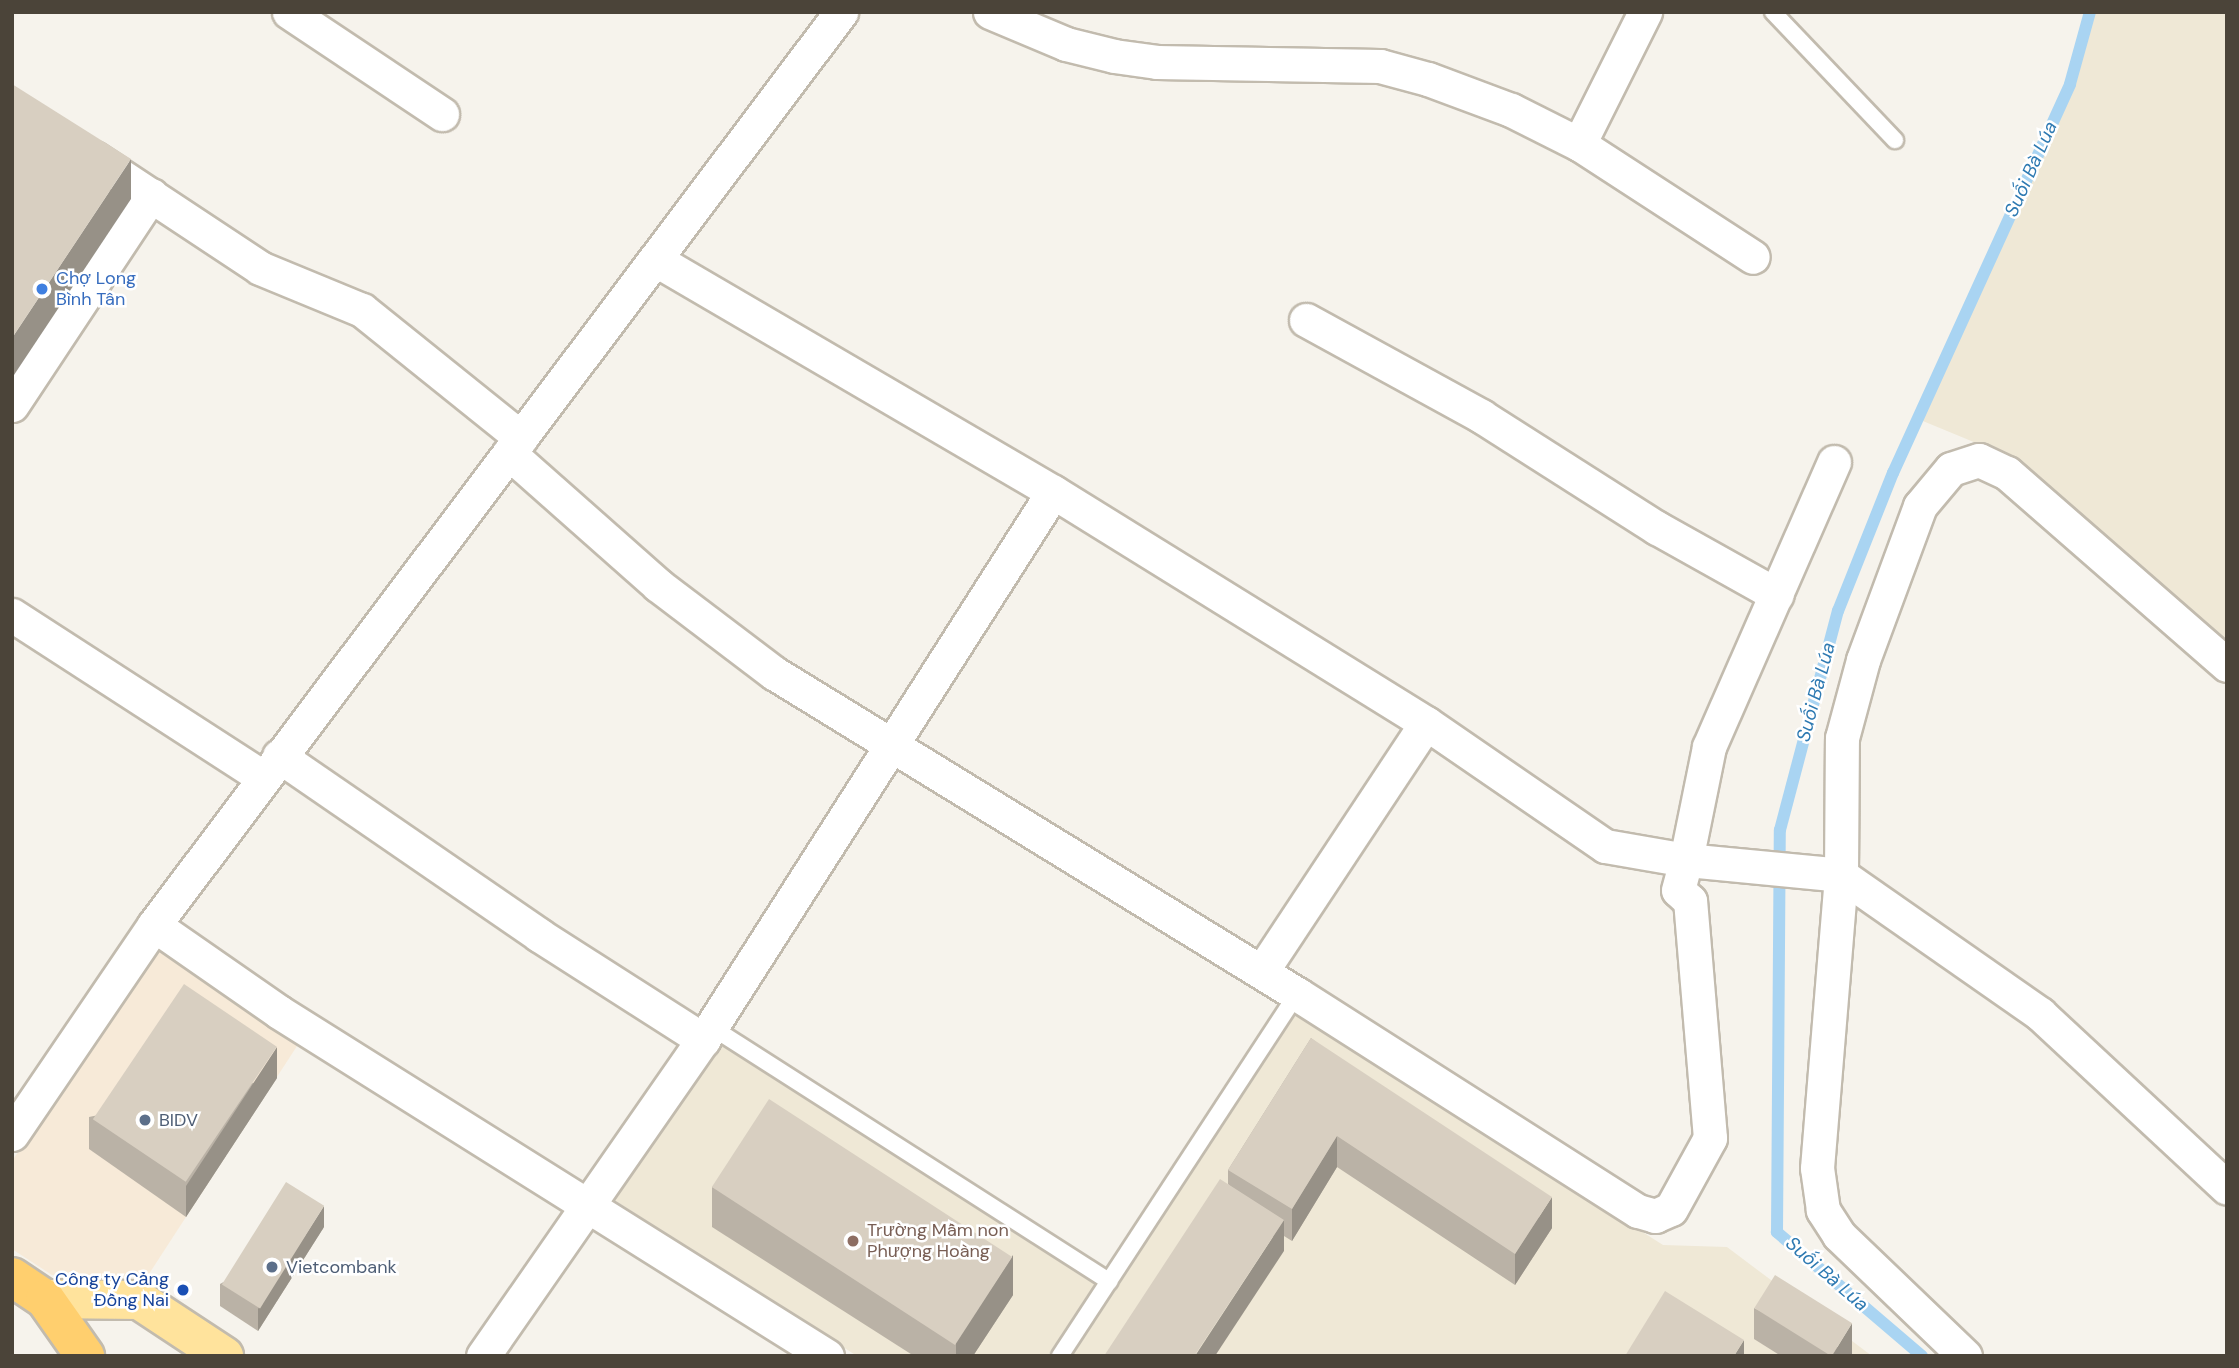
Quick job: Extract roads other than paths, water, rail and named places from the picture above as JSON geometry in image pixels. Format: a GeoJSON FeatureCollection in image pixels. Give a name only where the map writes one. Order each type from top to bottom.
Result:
{"type":"FeatureCollection","features":[{"type":"Feature","properties":{"kind":"highway"},"geometry":{"type":"LineString","coordinates":[[12,1277],[45,1299],[85,1356]]}},
{"type":"Feature","properties":{"kind":"main road"},"geometry":{"type":"LineString","coordinates":[[45,1299],[139,1300],[224,1356]]}},
{"type":"Feature","properties":{"kind":"street"},"geometry":{"type":"LineString","coordinates":[[289,12],[442,114]]}},
{"type":"Feature","properties":{"kind":"street"},"geometry":{"type":"LineString","coordinates":[[12,1134],[154,925],[271,767],[657,261],[841,12]]}},
{"type":"Feature","properties":{"kind":"street"},"geometry":{"type":"LineString","coordinates":[[990,12],[1066,44],[1157,62],[1380,66],[1511,110],[1578,144],[1753,257]]}},
{"type":"Feature","properties":{"kind":"street"},"geometry":{"type":"LineString","coordinates":[[1578,144],[1645,12]]}},
{"type":"Feature","properties":{"kind":"street"},"geometry":{"type":"LineString","coordinates":[[70,143],[260,268],[362,310],[515,445],[704,621],[774,673],[1262,971],[1578,1175],[1637,1211],[1655,1216],[1671,1209],[1710,1138],[1690,901],[1678,890],[1709,747],[1834,462]]}},
{"type":"Feature","properties":{"kind":"street"},"geometry":{"type":"LineString","coordinates":[[12,405],[151,195]]}},
{"type":"Feature","properties":{"kind":"street"},"geometry":{"type":"LineString","coordinates":[[657,261],[1053,492],[1426,723],[1605,846],[1686,860],[1841,875],[2040,1014],[2227,1188]]}},
{"type":"Feature","properties":{"kind":"street"},"geometry":{"type":"LineString","coordinates":[[1306,320],[1481,415],[1657,528],[1777,595]]}},
{"type":"Feature","properties":{"kind":"street"},"geometry":{"type":"LineString","coordinates":[[1965,1356],[1839,1235],[1824,1210],[1817,1168],[1841,875],[1842,738],[1856,686],[1920,506],[1951,469],[1979,460],[2007,473],[2227,665]]}},
{"type":"Feature","properties":{"kind":"street"},"geometry":{"type":"LineString","coordinates":[[483,1356],[707,1033],[893,748],[1053,492]]}},
{"type":"Feature","properties":{"kind":"street"},"geometry":{"type":"LineString","coordinates":[[12,615],[271,767],[539,935],[707,1033]]}},
{"type":"Feature","properties":{"kind":"street"},"geometry":{"type":"LineString","coordinates":[[1262,971],[1426,723]]}},
{"type":"Feature","properties":{"kind":"street"},"geometry":{"type":"LineString","coordinates":[[154,925],[300,1026],[590,1204],[827,1356]]}},
{"type":"Feature","properties":{"kind":"lane"},"geometry":{"type":"LineString","coordinates":[[1773,12],[1895,140]]}},
{"type":"Feature","properties":{"kind":"lane"},"geometry":{"type":"LineString","coordinates":[[1060,1356],[1297,994]]}},
{"type":"Feature","properties":{"kind":"lane"},"geometry":{"type":"LineString","coordinates":[[707,1033],[1110,1281]]}},
{"type":"Feature","properties":{"kind":"waterway","name":"Suối Bà Lúa"},"geometry":{"type":"LineString","coordinates":[[1922,1356],[1777,1232],[1780,830],[1838,611],[1893,473],[2070,84],[2090,12]]}},
{"type":"Feature","properties":{"kind":"place","name":"Chợ Long Bình Tân"},"geometry":{"type":"Point","coordinates":[42,289]}},
{"type":"Feature","properties":{"kind":"place","name":"BIDV"},"geometry":{"type":"Point","coordinates":[145,1120]}},
{"type":"Feature","properties":{"kind":"place","name":"Trường Mầm non Phượng Hoàng"},"geometry":{"type":"Point","coordinates":[853,1241]}},
{"type":"Feature","properties":{"kind":"place","name":"Vietcombank"},"geometry":{"type":"Point","coordinates":[272,1267]}},
{"type":"Feature","properties":{"kind":"place","name":"Công ty Cảng Đồng Nai"},"geometry":{"type":"Point","coordinates":[183,1290]}}]}
